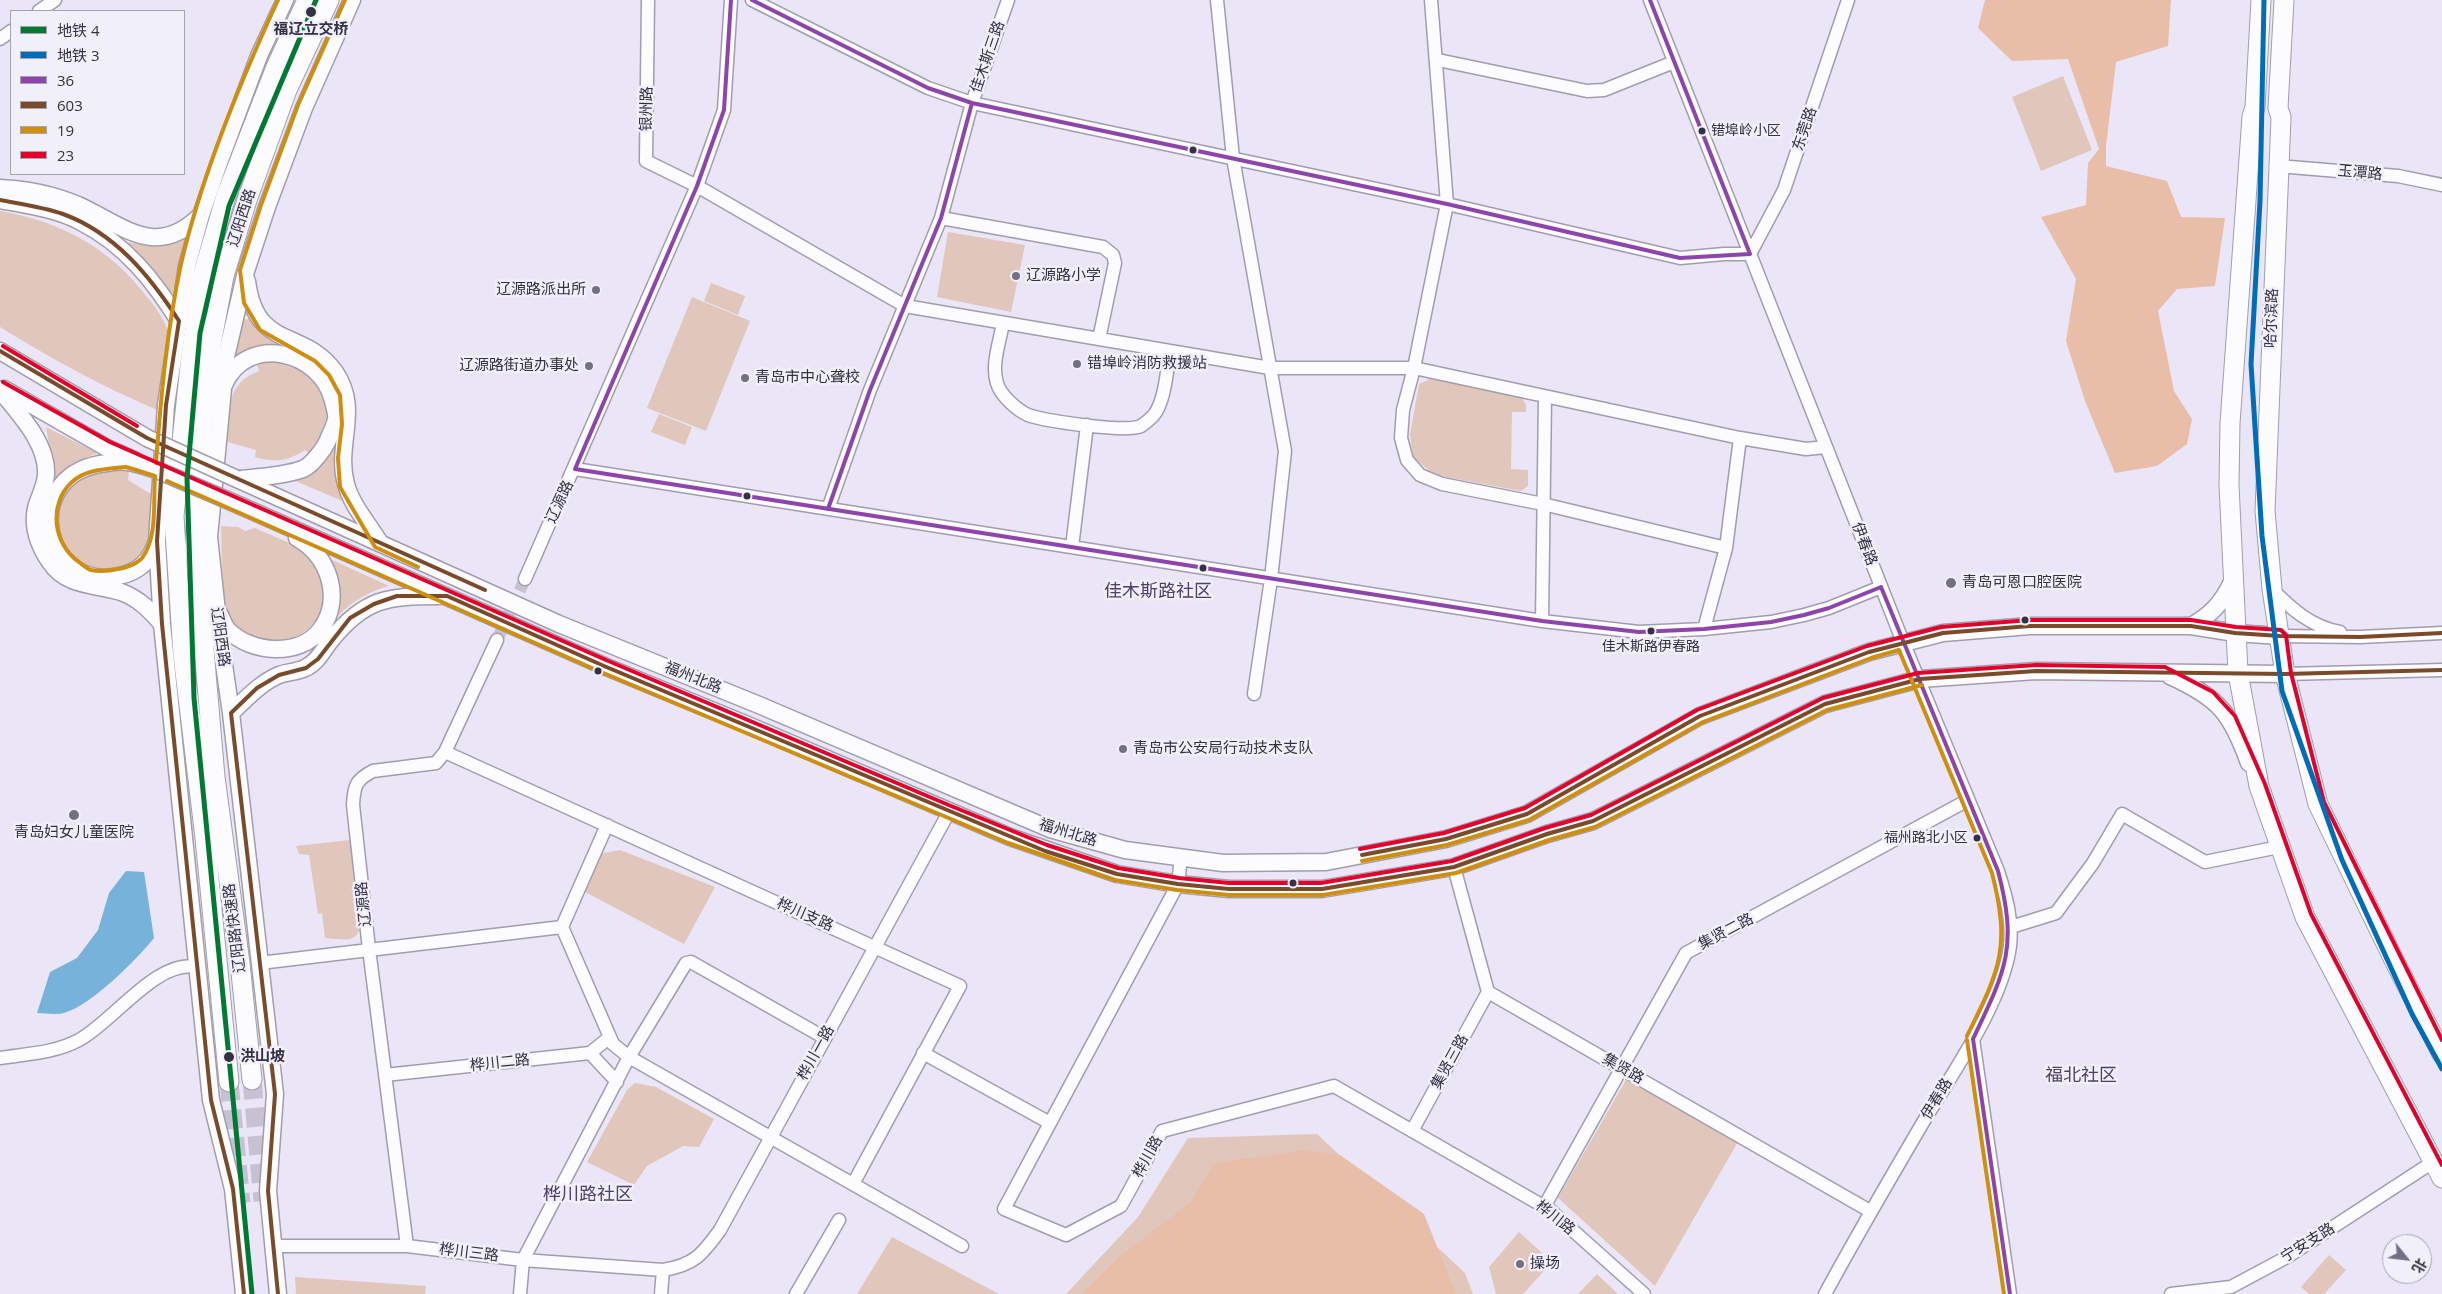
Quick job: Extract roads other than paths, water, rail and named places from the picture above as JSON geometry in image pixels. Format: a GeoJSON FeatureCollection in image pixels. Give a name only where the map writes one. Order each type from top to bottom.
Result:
{"type":"FeatureCollection","features":[{"type":"Feature","properties":{"kind":"highway","name":"辽阳西路"},"geometry":{"type":"LineString","coordinates":[[206,777],[183,655],[174,516],[192,347],[203,274],[226,196],[276,67],[307,0]]}},
{"type":"Feature","properties":{"kind":"highway","name":"辽阳西路"},"geometry":{"type":"LineString","coordinates":[[206,777],[195,545],[202,428],[211,345],[224,276],[247,200],[287,90],[329,0]]}},
{"type":"Feature","properties":{"kind":"highway"},"geometry":{"type":"LineString","coordinates":[[2261,0],[2230,423],[2229,485],[2232,582],[2238,673],[2259,786],[2305,917],[2438,1170]]}},
{"type":"Feature","properties":{"kind":"highway","name":"哈尔滨路"},"geometry":{"type":"LineString","coordinates":[[2284,0],[2278,108],[2281,117],[2264,511],[2272,589],[2285,674]]}},
{"type":"Feature","properties":{"kind":"highway"},"geometry":{"type":"LineString","coordinates":[[2285,674],[2318,804],[2442,1054]]}},
{"type":"Feature","properties":{"kind":"highway","name":"辽阳路快速路"},"geometry":{"type":"LineString","coordinates":[[206,777],[238,953],[252,1080]]}},
{"type":"Feature","properties":{"kind":"highway","name":"辽阳路快速路"},"geometry":{"type":"LineString","coordinates":[[206,777],[205,838],[229,1082]]}},
{"type":"Feature","properties":{"kind":"main road"},"geometry":{"type":"LineString","coordinates":[[244,1294],[233,1189],[211,1100],[162,624],[157,541],[166,405],[187,266],[201,215],[259,56],[285,0]]}},
{"type":"Feature","properties":{"kind":"main road","name":"辽阳西路"},"geometry":{"type":"LineString","coordinates":[[278,1294],[268,1191],[275,1094],[232,713],[216,606],[209,537],[226,356],[246,271],[301,117],[352,0]]}},
{"type":"Feature","properties":{"kind":"main road"},"geometry":{"type":"LineString","coordinates":[[0,188],[57,198],[78,205],[119,228],[153,238],[188,228],[201,215]]}},
{"type":"Feature","properties":{"kind":"main road"},"geometry":{"type":"LineString","coordinates":[[0,200],[51,211],[81,222],[115,244],[151,279],[179,322]]}},
{"type":"Feature","properties":{"kind":"main road"},"geometry":{"type":"LineString","coordinates":[[246,271],[250,302],[264,325],[319,356],[334,372],[346,393],[348,424],[344,458],[346,484],[380,543]]}},
{"type":"Feature","properties":{"kind":"main road","name":"福州北路"},"geometry":{"type":"LineString","coordinates":[[0,351],[148,438],[560,624],[759,705],[1050,829],[1125,850],[1223,862],[1326,862],[1446,839],[1528,814],[1700,716],[1869,652],[1943,633],[2030,626],[2191,626],[2235,633],[2280,636]]}},
{"type":"Feature","properties":{"kind":"main road"},"geometry":{"type":"LineString","coordinates":[[222,390],[229,374],[257,354],[285,353],[311,366],[323,378],[330,391],[337,418],[326,445],[305,468],[276,476],[237,479]]}},
{"type":"Feature","properties":{"kind":"main road"},"geometry":{"type":"LineString","coordinates":[[0,389],[27,424],[44,462],[46,474],[36,508],[36,528],[42,549],[51,564],[66,576],[82,585],[119,592],[139,601],[162,624]]}},
{"type":"Feature","properties":{"kind":"main road","name":"福州北路"},"geometry":{"type":"LineString","coordinates":[[0,389],[107,448],[604,666],[750,726],[949,812],[1045,851],[1117,874],[1178,884],[1229,889],[1322,889],[1454,867],[1547,834],[1593,821],[1825,704],[1920,680],[2036,671],[2285,674]]}},
{"type":"Feature","properties":{"kind":"main road"},"geometry":{"type":"LineString","coordinates":[[157,470],[127,461],[93,464],[68,477],[54,497],[49,518],[51,535],[60,554],[79,572],[95,577],[119,576],[146,564],[157,541]]}},
{"type":"Feature","properties":{"kind":"main road"},"geometry":{"type":"LineString","coordinates":[[216,606],[227,629],[247,644],[271,650],[300,645],[320,630],[333,600],[328,571],[310,545],[241,506]]}},
{"type":"Feature","properties":{"kind":"main road"},"geometry":{"type":"LineString","coordinates":[[2191,626],[2208,617],[2224,600],[2232,582]]}},
{"type":"Feature","properties":{"kind":"main road"},"geometry":{"type":"LineString","coordinates":[[232,713],[257,688],[279,675],[306,668],[318,659],[350,618],[374,604],[397,596],[447,596]]}},
{"type":"Feature","properties":{"kind":"main road"},"geometry":{"type":"LineString","coordinates":[[2163,673],[2191,686],[2221,708],[2238,734],[2259,786]]}},
{"type":"Feature","properties":{"kind":"main road"},"geometry":{"type":"LineString","coordinates":[[219,1133],[236,1294]]}},
{"type":"Feature","properties":{"kind":"street"},"geometry":{"type":"LineString","coordinates":[[40,10],[55,0]]}},
{"type":"Feature","properties":{"kind":"street","name":"银州路"},"geometry":{"type":"LineString","coordinates":[[648,0],[646,161],[697,186]]}},
{"type":"Feature","properties":{"kind":"street","name":"辽源路"},"geometry":{"type":"LineString","coordinates":[[525,579],[575,469],[697,186],[724,110],[731,0]]}},
{"type":"Feature","properties":{"kind":"street"},"geometry":{"type":"LineString","coordinates":[[752,0],[928,88],[972,103],[1447,204],[1680,258],[1750,254]]}},
{"type":"Feature","properties":{"kind":"street","name":"佳木斯三路"},"geometry":{"type":"LineString","coordinates":[[828,508],[870,390],[941,218],[972,103],[1008,0]]}},
{"type":"Feature","properties":{"kind":"street"},"geometry":{"type":"LineString","coordinates":[[1217,0],[1233,158],[1285,451],[1271,579],[1254,694]]}},
{"type":"Feature","properties":{"kind":"street"},"geometry":{"type":"LineString","coordinates":[[1432,0],[1438,60],[1447,204],[1414,368],[1403,410],[1402,438],[1408,460],[1420,475],[1442,484],[1543,504],[1726,548]]}},
{"type":"Feature","properties":{"kind":"street","name":"东莞路"},"geometry":{"type":"LineString","coordinates":[[1750,254],[1784,190],[1848,0]]}},
{"type":"Feature","properties":{"kind":"street","name":"伊春路"},"geometry":{"type":"LineString","coordinates":[[1652,1],[1674,62],[1881,587],[1998,871],[2008,903],[2011,928],[2010,946],[2004,974],[1973,1039],[1870,1211],[1825,1294]]}},
{"type":"Feature","properties":{"kind":"street"},"geometry":{"type":"LineString","coordinates":[[0,40],[10,32]]}},
{"type":"Feature","properties":{"kind":"street"},"geometry":{"type":"LineString","coordinates":[[1438,60],[1587,91],[1604,90],[1674,62]]}},
{"type":"Feature","properties":{"kind":"street","name":"玉潭路"},"geometry":{"type":"LineString","coordinates":[[2278,166],[2398,176],[2442,185]]}},
{"type":"Feature","properties":{"kind":"street"},"geometry":{"type":"LineString","coordinates":[[697,186],[905,306],[1270,368],[1414,368],[1740,438],[1806,449],[1826,447]]}},
{"type":"Feature","properties":{"kind":"street"},"geometry":{"type":"LineString","coordinates":[[941,218],[1103,247],[1113,255],[1115,263],[1100,339]]}},
{"type":"Feature","properties":{"kind":"street"},"geometry":{"type":"LineString","coordinates":[[1003,323],[995,371],[997,384],[1006,396],[1029,415],[1087,425],[1122,429],[1141,426],[1154,415],[1163,394],[1170,351]]}},
{"type":"Feature","properties":{"kind":"street"},"geometry":{"type":"LineString","coordinates":[[1542,621],[1545,397]]}},
{"type":"Feature","properties":{"kind":"street"},"geometry":{"type":"LineString","coordinates":[[1072,547],[1087,425]]}},
{"type":"Feature","properties":{"kind":"street"},"geometry":{"type":"LineString","coordinates":[[1704,629],[1726,548],[1740,438]]}},
{"type":"Feature","properties":{"kind":"street"},"geometry":{"type":"LineString","coordinates":[[575,469],[1542,621],[1640,632],[1704,629],[1770,622],[1829,608],[1881,587]]}},
{"type":"Feature","properties":{"kind":"street"},"geometry":{"type":"LineString","coordinates":[[2272,589],[2288,606],[2310,622],[2329,630],[2360,637]]}},
{"type":"Feature","properties":{"kind":"street"},"geometry":{"type":"LineString","coordinates":[[2280,636],[2360,637],[2442,633]]}},
{"type":"Feature","properties":{"kind":"street"},"geometry":{"type":"LineString","coordinates":[[445,752],[497,640]]}},
{"type":"Feature","properties":{"kind":"street"},"geometry":{"type":"LineString","coordinates":[[2285,674],[2442,670]]}},
{"type":"Feature","properties":{"kind":"street","name":"辽源路"},"geometry":{"type":"LineString","coordinates":[[407,1246],[369,948],[353,805],[354,787],[364,776],[373,771],[436,763],[445,752]]}},
{"type":"Feature","properties":{"kind":"street","name":"桦川支路"},"geometry":{"type":"LineString","coordinates":[[445,752],[960,986],[853,1184]]}},
{"type":"Feature","properties":{"kind":"street","name":"集贤二路"},"geometry":{"type":"LineString","coordinates":[[1544,1207],[1686,953],[1968,800]]}},
{"type":"Feature","properties":{"kind":"street","name":"桦川一路"},"geometry":{"type":"LineString","coordinates":[[663,1270],[683,1267],[696,1260],[710,1245],[949,812]]}},
{"type":"Feature","properties":{"kind":"street"},"geometry":{"type":"LineString","coordinates":[[2011,928],[2056,913],[2093,863],[2122,814],[2205,862],[2280,847]]}},
{"type":"Feature","properties":{"kind":"street"},"geometry":{"type":"LineString","coordinates":[[607,825],[562,928],[613,1044],[630,1058],[962,1246]]}},
{"type":"Feature","properties":{"kind":"street","name":"桦川路"},"geometry":{"type":"LineString","coordinates":[[1181,857],[1178,884],[1004,1209],[1066,1235],[1121,1206],[1162,1130],[1334,1086],[1544,1207],[1644,1294]]}},
{"type":"Feature","properties":{"kind":"street"},"geometry":{"type":"LineString","coordinates":[[1454,867],[1488,992]]}},
{"type":"Feature","properties":{"kind":"street"},"geometry":{"type":"LineString","coordinates":[[260,963],[369,948],[562,928]]}},
{"type":"Feature","properties":{"kind":"street"},"geometry":{"type":"LineString","coordinates":[[520,1294],[523,1260],[630,1058],[686,963],[691,962],[825,1038]]}},
{"type":"Feature","properties":{"kind":"street"},"geometry":{"type":"LineString","coordinates":[[0,1058],[53,1050],[79,1040],[103,1023],[150,981],[171,970],[190,966],[198,967]]}},
{"type":"Feature","properties":{"kind":"street","name":"集贤路"},"geometry":{"type":"LineString","coordinates":[[1488,992],[1870,1211]]}},
{"type":"Feature","properties":{"kind":"street","name":"集贤三路"},"geometry":{"type":"LineString","coordinates":[[1412,1131],[1488,992]]}},
{"type":"Feature","properties":{"kind":"street"},"geometry":{"type":"LineString","coordinates":[[610,1037],[590,1053],[617,1082]]}},
{"type":"Feature","properties":{"kind":"street"},"geometry":{"type":"LineString","coordinates":[[1973,1039],[2010,1294]]}},
{"type":"Feature","properties":{"kind":"street","name":"桦川二路"},"geometry":{"type":"LineString","coordinates":[[385,1075],[590,1053]]}},
{"type":"Feature","properties":{"kind":"street"},"geometry":{"type":"LineString","coordinates":[[924,1053],[1050,1124]]}},
{"type":"Feature","properties":{"kind":"street","name":"宁安支路"},"geometry":{"type":"LineString","coordinates":[[2171,1294],[2231,1287],[2438,1170]]}},
{"type":"Feature","properties":{"kind":"street"},"geometry":{"type":"LineString","coordinates":[[796,1294],[839,1220]]}},
{"type":"Feature","properties":{"kind":"street","name":"桦川三路"},"geometry":{"type":"LineString","coordinates":[[274,1246],[407,1246],[523,1260],[663,1270]]}},
{"type":"Feature","properties":{"kind":"street"},"geometry":{"type":"LineString","coordinates":[[661,1294],[663,1270]]}},
{"type":"Feature","properties":{"kind":"water"},"geometry":{"type":"Polygon","coordinates":[[[126,871],[144,872],[154,938],[113,981],[87,1001],[64,1013],[37,1013],[50,972],[77,958],[98,930],[109,893],[126,871]]]}},
{"type":"Feature","properties":{"kind":"tunnel"},"geometry":{"type":"LineString","coordinates":[[497,640],[525,579]]}},
{"type":"Feature","properties":{"kind":"tunnel"},"geometry":{"type":"LineString","coordinates":[[252,1080],[263,1201]]}},
{"type":"Feature","properties":{"kind":"tunnel"},"geometry":{"type":"LineString","coordinates":[[229,1082],[241,1203]]}},
{"type":"Feature","properties":{"kind":"metro line","name":"4"},"geometry":{"type":"LineString","coordinates":[[252,1294],[194,698],[187,478],[200,333],[229,206],[316,0]]}},
{"type":"Feature","properties":{"kind":"metro line","name":"3"},"geometry":{"type":"LineString","coordinates":[[2264,0],[2260,201],[2251,364],[2262,536],[2282,691],[2342,860],[2412,1014],[2442,1069]]}},
{"type":"Feature","properties":{"kind":"place","name":"福辽立交桥"},"geometry":{"type":"Point","coordinates":[311,12]}},
{"type":"Feature","properties":{"kind":"place","name":"错埠岭小区"},"geometry":{"type":"Point","coordinates":[1702,131]}},
{"type":"Feature","properties":{"kind":"place","name":"辽源路小学"},"geometry":{"type":"Point","coordinates":[1016,276]}},
{"type":"Feature","properties":{"kind":"place","name":"辽源路派出所"},"geometry":{"type":"Point","coordinates":[596,290]}},
{"type":"Feature","properties":{"kind":"place","name":"错埠岭消防救援站"},"geometry":{"type":"Point","coordinates":[1077,364]}},
{"type":"Feature","properties":{"kind":"place","name":"辽源路街道办事处"},"geometry":{"type":"Point","coordinates":[589,366]}},
{"type":"Feature","properties":{"kind":"place","name":"青岛市中心聋校"},"geometry":{"type":"Point","coordinates":[745,378]}},
{"type":"Feature","properties":{"kind":"place","name":"青岛可恩口腔医院"},"geometry":{"type":"Point","coordinates":[1951,583]}},
{"type":"Feature","properties":{"kind":"place","name":"佳木斯路伊春路"},"geometry":{"type":"Point","coordinates":[1651,631]}},
{"type":"Feature","properties":{"kind":"place","name":"青岛市公安局行动技术支队"},"geometry":{"type":"Point","coordinates":[1123,749]}},
{"type":"Feature","properties":{"kind":"place","name":"青岛妇女儿童医院"},"geometry":{"type":"Point","coordinates":[74,815]}},
{"type":"Feature","properties":{"kind":"place","name":"福州路北小区"},"geometry":{"type":"Point","coordinates":[1977,838]}},
{"type":"Feature","properties":{"kind":"place","name":"洪山坡"},"geometry":{"type":"Point","coordinates":[229,1057]}},
{"type":"Feature","properties":{"kind":"place","name":"操场"},"geometry":{"type":"Point","coordinates":[1520,1264]}},
{"type":"Feature","properties":{"kind":"district","name":"佳木斯路社区"},"geometry":{"type":"Point","coordinates":[1158,592]}},
{"type":"Feature","properties":{"kind":"district","name":"福北社区"},"geometry":{"type":"Point","coordinates":[2081,1076]}},
{"type":"Feature","properties":{"kind":"district","name":"桦川路社区"},"geometry":{"type":"Point","coordinates":[588,1195]}}]}
